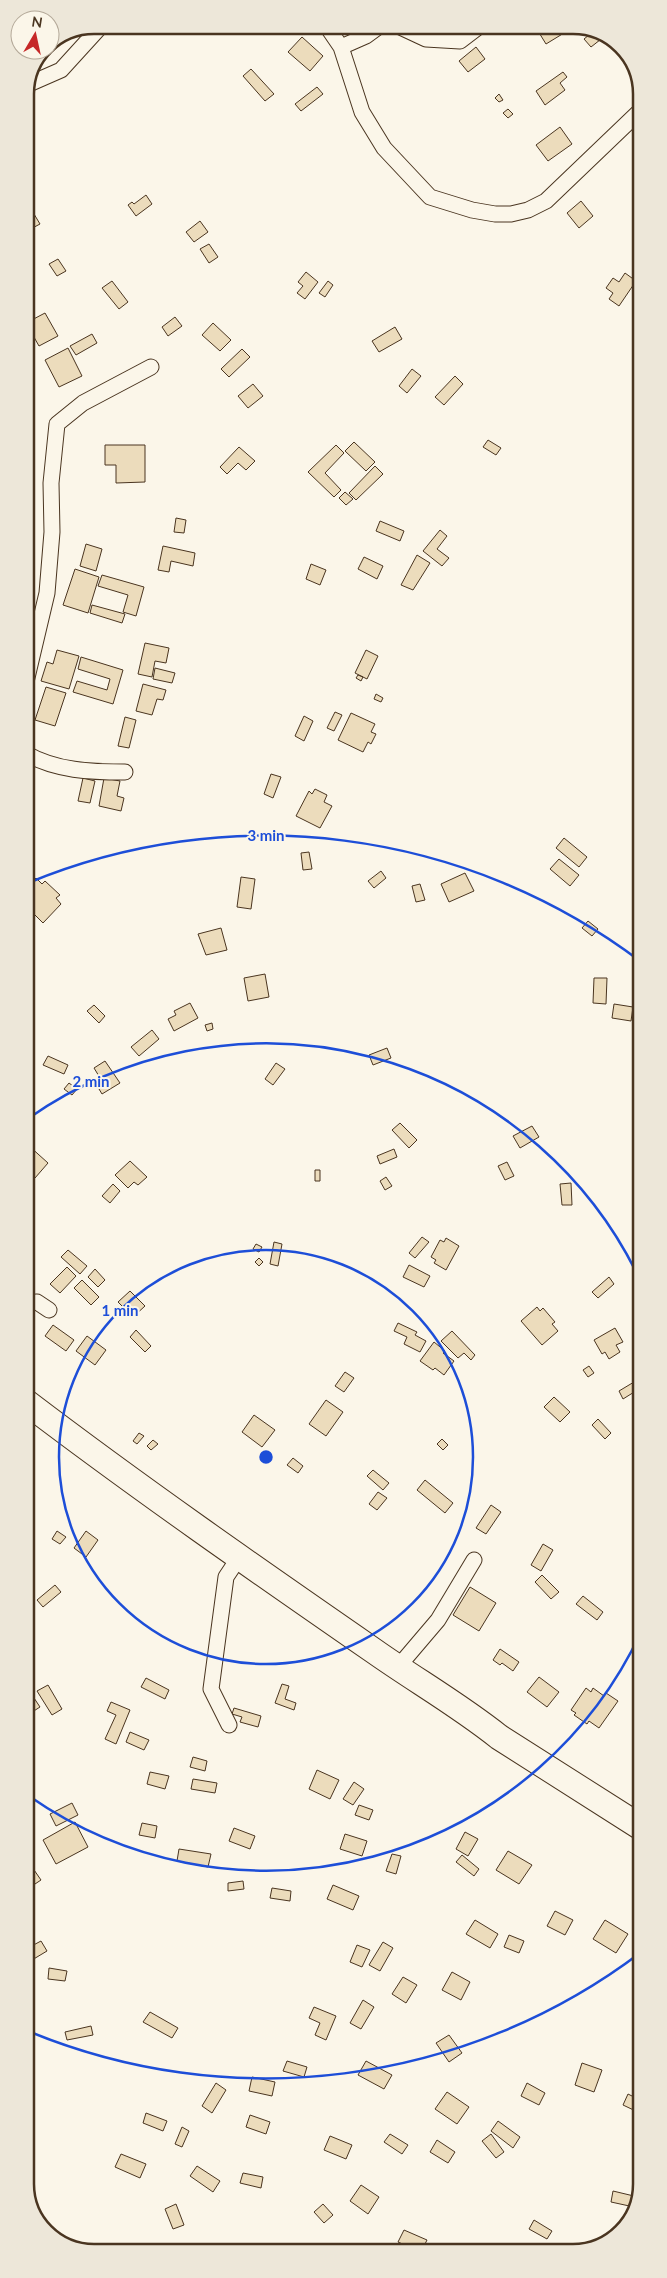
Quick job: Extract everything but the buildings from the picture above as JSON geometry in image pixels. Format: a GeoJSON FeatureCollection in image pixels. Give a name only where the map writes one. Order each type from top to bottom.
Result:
{"type":"FeatureCollection","features":[{"type":"Feature","properties":{"kind":"main road"},"geometry":{"type":"LineString","coordinates":[[34,1408],[85,1447],[478,1721],[498,1737],[633,1822]]}},
{"type":"Feature","properties":{"kind":"street"},"geometry":{"type":"LineString","coordinates":[[35,81],[61,70],[94,34]]}},
{"type":"Feature","properties":{"kind":"street"},"geometry":{"type":"LineString","coordinates":[[332,34],[341,47],[362,112],[384,148],[430,197],[472,210],[511,214],[528,210],[546,201],[633,118]]}},
{"type":"Feature","properties":{"kind":"street"},"geometry":{"type":"LineString","coordinates":[[341,47],[369,34]]}},
{"type":"Feature","properties":{"kind":"street"},"geometry":{"type":"LineString","coordinates":[[415,34],[426,39],[460,41],[470,34]]}},
{"type":"Feature","properties":{"kind":"street"},"geometry":{"type":"LineString","coordinates":[[34,648],[47,592],[52,532],[51,483],[57,424],[83,403],[152,367]]}},
{"type":"Feature","properties":{"kind":"street"},"geometry":{"type":"LineString","coordinates":[[34,758],[83,772],[125,772]]}},
{"type":"Feature","properties":{"kind":"street"},"geometry":{"type":"LineString","coordinates":[[34,1302],[37,1302],[49,1310]]}},
{"type":"Feature","properties":{"kind":"street"},"geometry":{"type":"LineString","coordinates":[[230,1725],[211,1689],[226,1577],[240,1556]]}},
{"type":"Feature","properties":{"kind":"street"},"geometry":{"type":"LineString","coordinates":[[398,1667],[438,1620],[474,1560]]}}]}
